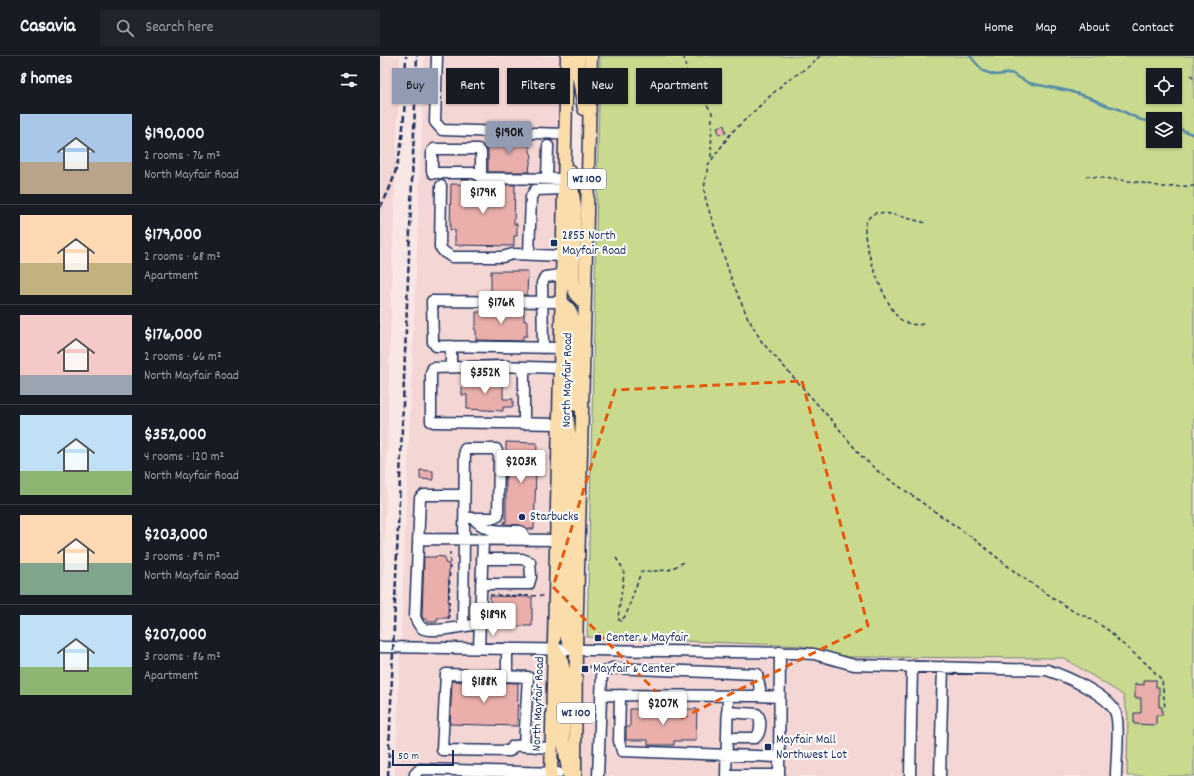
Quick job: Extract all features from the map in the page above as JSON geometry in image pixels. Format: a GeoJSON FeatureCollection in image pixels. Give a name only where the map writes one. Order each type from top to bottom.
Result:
{"type":"FeatureCollection","features":[{"type":"Feature","properties":{"kind":"main road","name":"North Mayfair Road"},"geometry":{"type":"LineString","coordinates":[[558,775],[552,748],[552,732],[567,56]]}},
{"type":"Feature","properties":{"kind":"main road"},"geometry":{"type":"LineString","coordinates":[[579,56],[578,73],[589,142]]}},
{"type":"Feature","properties":{"kind":"main road","name":"North Mayfair Road"},"geometry":{"type":"LineString","coordinates":[[575,776],[576,649],[591,56]]}},
{"type":"Feature","properties":{"kind":"main road"},"geometry":{"type":"LineString","coordinates":[[565,134],[575,208],[573,284],[577,298],[584,303]]}},
{"type":"Feature","properties":{"kind":"main road"},"geometry":{"type":"LineString","coordinates":[[562,302],[568,306],[572,313],[573,319],[571,374],[581,436]]}},
{"type":"Feature","properties":{"kind":"main road"},"geometry":{"type":"LineString","coordinates":[[560,368],[569,423],[570,440],[564,629],[566,639],[569,644],[576,649]]}},
{"type":"Feature","properties":{"kind":"main road"},"geometry":{"type":"LineString","coordinates":[[554,649],[561,658],[564,670],[563,742],[558,775]]}},
{"type":"Feature","properties":{"kind":"main road"},"geometry":{"type":"LineString","coordinates":[[552,732],[558,775]]}},
{"type":"Feature","properties":{"kind":"street"},"geometry":{"type":"LineString","coordinates":[[437,56],[435,122],[442,130],[565,134]]}},
{"type":"Feature","properties":{"kind":"street"},"geometry":{"type":"LineString","coordinates":[[547,178],[548,146]]}},
{"type":"Feature","properties":{"kind":"street"},"geometry":{"type":"LineString","coordinates":[[481,178],[480,152],[478,149],[434,149],[432,151],[433,173],[475,173],[481,178],[547,178],[564,184]]}},
{"type":"Feature","properties":{"kind":"street"},"geometry":{"type":"LineString","coordinates":[[529,254],[531,197],[535,190],[564,184]]}},
{"type":"Feature","properties":{"kind":"street"},"geometry":{"type":"LineString","coordinates":[[441,186],[440,247],[444,252],[452,256],[502,257],[514,254],[563,256]]}},
{"type":"Feature","properties":{"kind":"street"},"geometry":{"type":"LineString","coordinates":[[543,348],[543,280],[545,278],[562,276]]}},
{"type":"Feature","properties":{"kind":"street"},"geometry":{"type":"LineString","coordinates":[[561,348],[436,346],[434,345],[432,301],[562,302]]}},
{"type":"Feature","properties":{"kind":"street"},"geometry":{"type":"LineString","coordinates":[[451,346],[451,367]]}},
{"type":"Feature","properties":{"kind":"street"},"geometry":{"type":"LineString","coordinates":[[559,424],[431,421],[431,370],[433,368],[451,367],[560,368]]}},
{"type":"Feature","properties":{"kind":"street"},"geometry":{"type":"LineString","coordinates":[[524,367],[524,424]]}},
{"type":"Feature","properties":{"kind":"street"},"geometry":{"type":"LineString","coordinates":[[463,626],[465,539],[469,518],[464,495],[465,449],[496,449],[500,456],[498,516],[494,518],[469,518]]}},
{"type":"Feature","properties":{"kind":"street"},"geometry":{"type":"LineString","coordinates":[[464,495],[424,494],[420,498],[415,617],[418,624],[423,629],[432,630],[480,624]]}},
{"type":"Feature","properties":{"kind":"street"},"geometry":{"type":"LineString","coordinates":[[469,518],[491,530],[522,532],[526,540]]}},
{"type":"Feature","properties":{"kind":"street"},"geometry":{"type":"LineString","coordinates":[[418,539],[557,540]]}},
{"type":"Feature","properties":{"kind":"street"},"geometry":{"type":"LineString","coordinates":[[479,648],[482,540]]}},
{"type":"Feature","properties":{"kind":"street"},"geometry":{"type":"LineString","coordinates":[[481,584],[529,584],[531,577],[530,562],[522,559],[482,559]]}},
{"type":"Feature","properties":{"kind":"street"},"geometry":{"type":"LineString","coordinates":[[380,647],[780,652],[814,654],[854,665],[1047,670],[1081,684],[1112,707],[1117,720],[1116,776]]}},
{"type":"Feature","properties":{"kind":"street"},"geometry":{"type":"LineString","coordinates":[[507,648],[507,676]]}},
{"type":"Feature","properties":{"kind":"street"},"geometry":{"type":"LineString","coordinates":[[728,696],[726,776],[779,776],[780,652]]}},
{"type":"Feature","properties":{"kind":"street"},"geometry":{"type":"LineString","coordinates":[[910,776],[912,666]]}},
{"type":"Feature","properties":{"kind":"street"},"geometry":{"type":"LineString","coordinates":[[598,776],[602,673],[612,668],[757,674],[760,689],[759,696]]}},
{"type":"Feature","properties":{"kind":"street"},"geometry":{"type":"LineString","coordinates":[[940,776],[943,668]]}},
{"type":"Feature","properties":{"kind":"street"},"geometry":{"type":"LineString","coordinates":[[524,746],[528,677],[446,674],[442,750],[510,751],[513,746],[552,748]]}},
{"type":"Feature","properties":{"kind":"street"},"geometry":{"type":"LineString","coordinates":[[601,695],[779,697]]}},
{"type":"Feature","properties":{"kind":"street"},"geometry":{"type":"LineString","coordinates":[[620,695],[619,741],[622,751],[780,757]]}},
{"type":"Feature","properties":{"kind":"street"},"geometry":{"type":"LineString","coordinates":[[727,738],[756,738],[760,733],[760,716],[757,714],[728,712]]}},
{"type":"Feature","properties":{"kind":"street"},"geometry":{"type":"LineString","coordinates":[[415,776],[420,769],[558,775]]}},
{"type":"Feature","properties":{"kind":"path"},"geometry":{"type":"LineString","coordinates":[[684,56],[693,88],[699,97],[709,107],[712,113],[712,161]]}},
{"type":"Feature","properties":{"kind":"path"},"geometry":{"type":"LineString","coordinates":[[820,56],[808,67],[784,83],[731,133],[708,165],[704,189],[706,201],[732,281],[748,318],[762,342],[835,424],[862,457],[880,473],[974,539],[1019,575],[1073,611],[1091,619],[1108,630],[1148,665],[1162,680],[1165,708]]}},
{"type":"Feature","properties":{"kind":"path"},"geometry":{"type":"LineString","coordinates":[[1191,75],[1194,80]]}},
{"type":"Feature","properties":{"kind":"path"},"geometry":{"type":"LineString","coordinates":[[1086,176],[1164,187],[1194,186]]}},
{"type":"Feature","properties":{"kind":"path"},"geometry":{"type":"LineString","coordinates":[[923,324],[915,325],[907,323],[896,315],[872,264],[864,230],[866,221],[875,213],[927,223]]}},
{"type":"Feature","properties":{"kind":"path"},"geometry":{"type":"LineString","coordinates":[[449,619],[450,545]]}},
{"type":"Feature","properties":{"kind":"path"},"geometry":{"type":"LineString","coordinates":[[616,558],[622,567],[624,574],[618,618],[621,621],[626,615],[641,572],[669,570],[686,561]]}},
{"type":"Feature","properties":{"kind":"path"},"geometry":{"type":"LineString","coordinates":[[486,595],[544,596]]}},
{"type":"Feature","properties":{"kind":"highlighted area"},"geometry":{"type":"Polygon","coordinates":[[[802,381],[868,626],[682,718],[553,587],[615,390],[802,381]]]}},
{"type":"Feature","properties":{"kind":"shaded area"},"geometry":{"type":"Polygon","coordinates":[[[380,56],[400,56],[400,68],[392,68],[392,104],[398,104],[382,633],[380,633],[380,56]]]}},
{"type":"Feature","properties":{"kind":"shaded area"},"geometry":{"type":"Polygon","coordinates":[[[425,56],[562,56],[562,68],[507,68],[507,104],[561,104],[548,635],[804,646],[841,656],[1064,658],[1123,695],[1128,716],[1127,776],[395,776],[423,104],[438,104],[438,68],[424,68],[425,56]]]}},
{"type":"Feature","properties":{"kind":"green space"},"geometry":{"type":"Polygon","coordinates":[[[600,56],[1194,56],[1194,776],[1127,776],[1128,716],[1123,695],[1064,658],[843,657],[804,646],[587,637],[599,104],[628,104],[628,68],[600,68],[600,56]]]}},
{"type":"Feature","properties":{"kind":"building"},"geometry":{"type":"Polygon","coordinates":[[[724,125],[726,133],[719,134],[717,127],[724,125]]]}},
{"type":"Feature","properties":{"kind":"building"},"geometry":{"type":"Polygon","coordinates":[[[488,138],[529,139],[532,156],[529,172],[488,172],[488,138]]]}},
{"type":"Feature","properties":{"kind":"building"},"geometry":{"type":"Polygon","coordinates":[[[451,184],[515,185],[514,224],[517,224],[517,236],[514,236],[514,246],[455,245],[455,230],[450,230],[451,184]]]}},
{"type":"Feature","properties":{"kind":"building"},"geometry":{"type":"Polygon","coordinates":[[[491,271],[528,271],[527,295],[491,295],[491,271]]]}},
{"type":"Feature","properties":{"kind":"building"},"geometry":{"type":"Polygon","coordinates":[[[491,308],[524,308],[524,321],[527,321],[527,336],[523,336],[523,341],[476,340],[476,330],[474,329],[476,325],[476,312],[491,312],[491,308]]]}},
{"type":"Feature","properties":{"kind":"building"},"geometry":{"type":"Polygon","coordinates":[[[462,379],[503,379],[503,399],[513,399],[513,407],[503,407],[503,411],[467,409],[467,395],[462,395],[462,379]]]}},
{"type":"Feature","properties":{"kind":"building"},"geometry":{"type":"Polygon","coordinates":[[[506,442],[537,443],[534,529],[528,529],[519,525],[504,524],[504,522],[506,522],[506,442]]]}},
{"type":"Feature","properties":{"kind":"building"},"geometry":{"type":"Polygon","coordinates":[[[420,470],[433,471],[433,480],[420,479],[420,470]]]}},
{"type":"Feature","properties":{"kind":"building"},"geometry":{"type":"Polygon","coordinates":[[[424,557],[445,557],[445,563],[449,564],[448,618],[437,618],[437,622],[427,622],[427,619],[423,619],[422,616],[424,557]]]}},
{"type":"Feature","properties":{"kind":"building"},"geometry":{"type":"Polygon","coordinates":[[[490,596],[532,597],[532,626],[489,626],[489,624],[487,624],[487,609],[490,609],[490,596]]]}},
{"type":"Feature","properties":{"kind":"building"},"geometry":{"type":"Polygon","coordinates":[[[1144,680],[1156,680],[1156,687],[1159,687],[1159,707],[1162,707],[1162,715],[1156,715],[1156,725],[1134,724],[1134,713],[1141,713],[1141,698],[1135,698],[1135,684],[1144,685],[1144,680]]]}},
{"type":"Feature","properties":{"kind":"building"},"geometry":{"type":"Polygon","coordinates":[[[452,681],[518,683],[517,726],[450,724],[452,681]]]}},
{"type":"Feature","properties":{"kind":"building"},"geometry":{"type":"Polygon","coordinates":[[[666,706],[674,706],[674,709],[697,709],[696,741],[674,741],[674,745],[648,745],[648,740],[626,740],[626,727],[630,727],[630,709],[666,709],[666,706]]]}},
{"type":"Feature","properties":{"kind":"waterway"},"geometry":{"type":"LineString","coordinates":[[970,56],[983,71],[996,75],[1011,73],[1029,83],[1069,91],[1091,98],[1146,121]]}},
{"type":"Feature","properties":{"kind":"waterway"},"geometry":{"type":"LineString","coordinates":[[1182,130],[1194,135]]}},
{"type":"Feature","properties":{"kind":"railway"},"geometry":{"type":"LineString","coordinates":[[380,207],[389,190],[400,153],[404,114],[406,56]]}},
{"type":"Feature","properties":{"kind":"railway"},"geometry":{"type":"LineString","coordinates":[[388,776],[417,56]]}},
{"type":"Feature","properties":{"kind":"place","name":"2855 North Mayfair Road"},"geometry":{"type":"Point","coordinates":[554,243]}},
{"type":"Feature","properties":{"kind":"place","name":"Starbucks"},"geometry":{"type":"Point","coordinates":[522,517]}},
{"type":"Feature","properties":{"kind":"place","name":"Center & Mayfair"},"geometry":{"type":"Point","coordinates":[598,638]}},
{"type":"Feature","properties":{"kind":"place","name":"Mayfair & Center"},"geometry":{"type":"Point","coordinates":[585,669]}},
{"type":"Feature","properties":{"kind":"place","name":"Mayfair Mall Northwest Lot"},"geometry":{"type":"Point","coordinates":[768,747]}}]}
